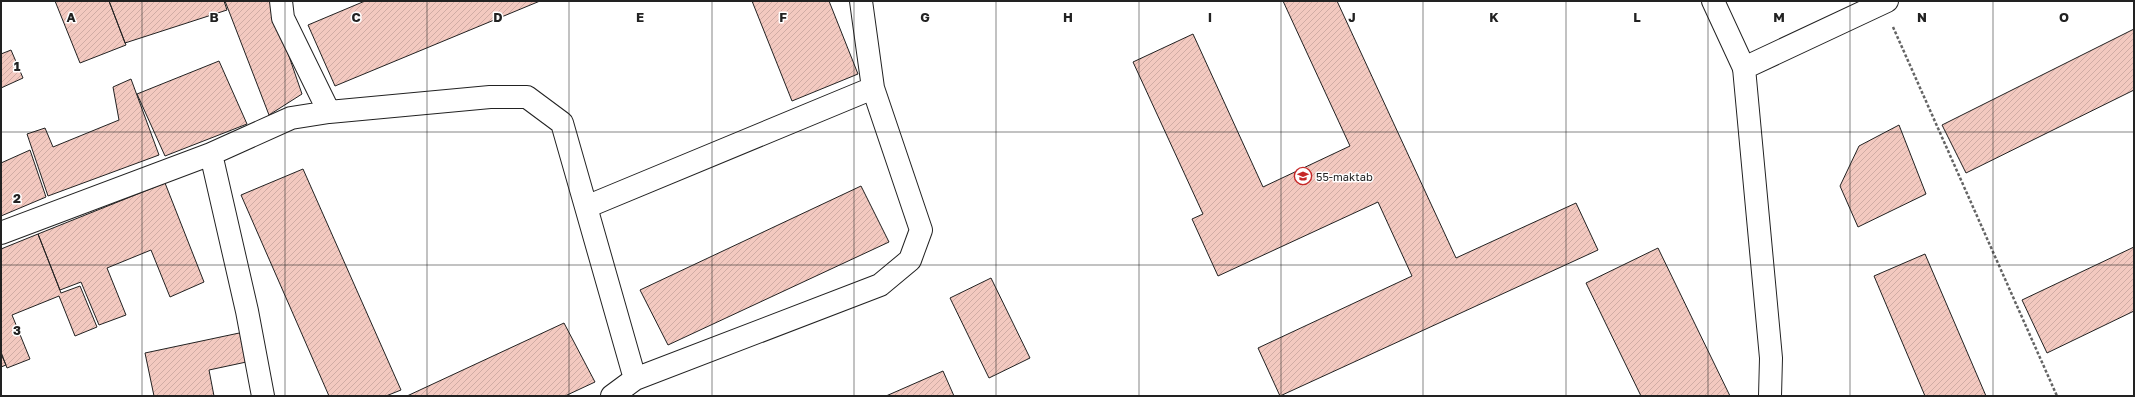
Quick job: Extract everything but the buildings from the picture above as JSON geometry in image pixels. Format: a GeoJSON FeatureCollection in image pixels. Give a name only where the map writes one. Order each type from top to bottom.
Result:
{"type":"FeatureCollection","features":[{"type":"Feature","properties":{"kind":"street"},"geometry":{"type":"LineString","coordinates":[[281,1],[283,18],[328,112]]}},
{"type":"Feature","properties":{"kind":"street"},"geometry":{"type":"LineString","coordinates":[[612,396],[635,379],[880,285],[910,260],[921,230],[873,88],[861,1]]}},
{"type":"Feature","properties":{"kind":"street"},"geometry":{"type":"LineString","coordinates":[[1713,1],[1744,68],[1771,358],[1770,396]]}},
{"type":"Feature","properties":{"kind":"street"},"geometry":{"type":"LineString","coordinates":[[1744,68],[1884,2]]}},
{"type":"Feature","properties":{"kind":"street"},"geometry":{"type":"LineString","coordinates":[[586,207],[873,88]]}},
{"type":"Feature","properties":{"kind":"street"},"geometry":{"type":"LineString","coordinates":[[1,233],[211,154],[290,118],[328,112],[490,97],[527,97],[562,123],[635,379]]}},
{"type":"Feature","properties":{"kind":"street"},"geometry":{"type":"LineString","coordinates":[[211,154],[247,312],[264,396]]}},
{"type":"Feature","properties":{"kind":"path"},"geometry":{"type":"LineString","coordinates":[[1884,2],[2057,396]]}},
{"type":"Feature","properties":{"kind":"place","name":"55-maktab"},"geometry":{"type":"Point","coordinates":[1303,176]}}]}
